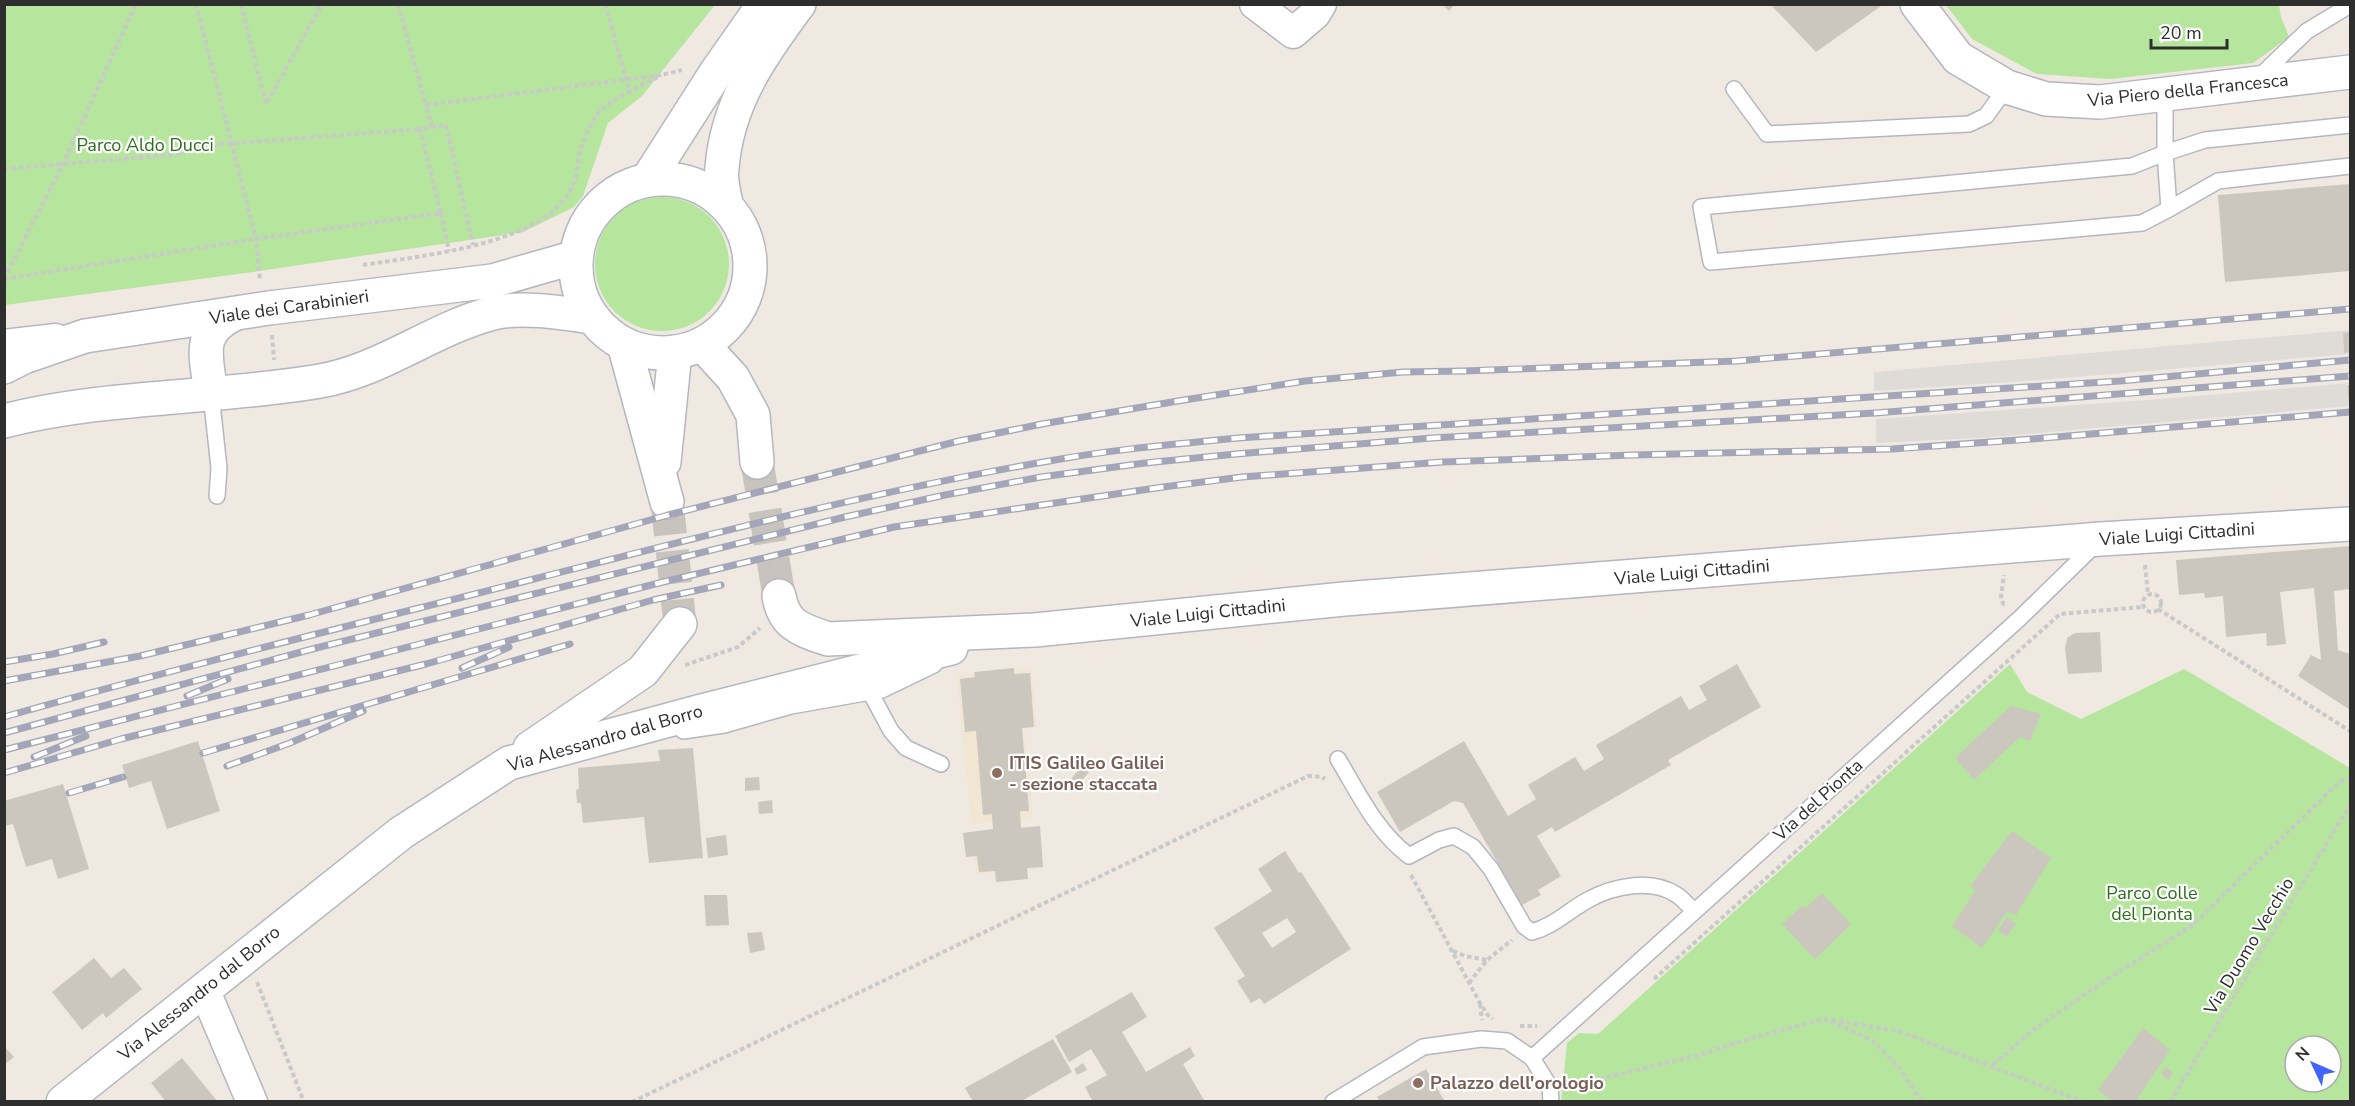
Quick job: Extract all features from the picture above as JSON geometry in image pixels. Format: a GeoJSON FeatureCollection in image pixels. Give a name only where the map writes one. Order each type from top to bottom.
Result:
{"type":"FeatureCollection","features":[{"type":"Feature","properties":{"kind":"main road"},"geometry":{"type":"LineString","coordinates":[[648,179],[717,71],[764,4]]}},
{"type":"Feature","properties":{"kind":"main road"},"geometry":{"type":"LineString","coordinates":[[726,204],[721,170],[725,145],[742,88],[769,44],[799,4]]}},
{"type":"Feature","properties":{"kind":"main road","name":"Via Piero della Francesca"},"geometry":{"type":"LineString","coordinates":[[1917,4],[1958,58],[2007,87],[2046,99],[2100,102],[2350,72]]}},
{"type":"Feature","properties":{"kind":"main road"},"geometry":{"type":"LineString","coordinates":[[648,179],[676,179],[690,182],[704,188],[726,204],[745,235],[750,253],[749,280],[741,306],[717,334],[689,348],[649,352],[624,344],[601,328],[592,317],[579,288],[576,257],[583,230],[599,206],[621,189],[648,179]]}},
{"type":"Feature","properties":{"kind":"main road","name":"Viale dei Carabinieri"},"geometry":{"type":"LineString","coordinates":[[4,367],[24,357],[85,336],[269,308],[492,281],[576,257]]}},
{"type":"Feature","properties":{"kind":"main road"},"geometry":{"type":"LineString","coordinates":[[4,421],[78,405],[211,394],[321,381],[373,367],[466,323],[495,312],[544,310],[592,317]]}},
{"type":"Feature","properties":{"kind":"main road"},"geometry":{"type":"LineString","coordinates":[[211,394],[206,344],[208,334],[222,320],[234,314]]}},
{"type":"Feature","properties":{"kind":"main road"},"geometry":{"type":"LineString","coordinates":[[624,344],[667,502],[663,455],[689,348]]}},
{"type":"Feature","properties":{"kind":"main road"},"geometry":{"type":"LineString","coordinates":[[689,348],[734,378],[753,415],[757,462]]}},
{"type":"Feature","properties":{"kind":"main road","name":"Viale Luigi Cittadini"},"geometry":{"type":"LineString","coordinates":[[1035,630],[1344,599],[2101,539],[2350,524]]}},
{"type":"Feature","properties":{"kind":"main road"},"geometry":{"type":"LineString","coordinates":[[779,600],[784,616],[802,631],[828,639],[1035,630]]}},
{"type":"Feature","properties":{"kind":"main road"},"geometry":{"type":"LineString","coordinates":[[509,763],[643,672],[680,624]]}},
{"type":"Feature","properties":{"kind":"main road","name":"Via Alessandro dal Borro"},"geometry":{"type":"LineString","coordinates":[[63,1101],[401,833],[509,763],[978,641],[1035,630]]}},
{"type":"Feature","properties":{"kind":"street"},"geometry":{"type":"LineString","coordinates":[[1255,4],[1293,33],[1315,14],[1321,4]]}},
{"type":"Feature","properties":{"kind":"street"},"geometry":{"type":"LineString","coordinates":[[4,345],[85,336]]}},
{"type":"Feature","properties":{"kind":"street"},"geometry":{"type":"LineString","coordinates":[[204,988],[252,1101]]}},
{"type":"Feature","properties":{"kind":"lane"},"geometry":{"type":"LineString","coordinates":[[2250,85],[2307,31],[2350,5]]}},
{"type":"Feature","properties":{"kind":"lane"},"geometry":{"type":"LineString","coordinates":[[1734,89],[1767,134],[1969,124],[1986,116],[2007,87]]}},
{"type":"Feature","properties":{"kind":"lane"},"geometry":{"type":"LineString","coordinates":[[2165,96],[2165,153],[2169,209]]}},
{"type":"Feature","properties":{"kind":"lane"},"geometry":{"type":"LineString","coordinates":[[2350,125],[2205,140],[2132,166],[1701,207],[1711,262],[2142,223],[2218,181],[2350,166]]}},
{"type":"Feature","properties":{"kind":"lane"},"geometry":{"type":"LineString","coordinates":[[211,394],[219,468],[217,496]]}},
{"type":"Feature","properties":{"kind":"lane","name":"Via del Pionta"},"geometry":{"type":"LineString","coordinates":[[1532,1058],[2019,619],[2101,539]]}},
{"type":"Feature","properties":{"kind":"lane"},"geometry":{"type":"LineString","coordinates":[[509,763],[661,734],[724,725],[791,706],[882,690],[978,641]]}},
{"type":"Feature","properties":{"kind":"lane"},"geometry":{"type":"LineString","coordinates":[[870,692],[891,731],[906,748],[941,764]]}},
{"type":"Feature","properties":{"kind":"lane"},"geometry":{"type":"LineString","coordinates":[[1338,759],[1380,831],[1392,844],[1408,856],[1439,840],[1454,836],[1473,847],[1491,869],[1524,926],[1532,932],[1546,928],[1589,899],[1620,888],[1648,884],[1675,894],[1694,910]]}},
{"type":"Feature","properties":{"kind":"lane"},"geometry":{"type":"LineString","coordinates":[[1333,1101],[1423,1047],[1482,1039],[1508,1041],[1532,1058],[1550,1094]]}},
{"type":"Feature","properties":{"kind":"path"},"geometry":{"type":"LineString","coordinates":[[4,279],[63,164],[136,4]]}},
{"type":"Feature","properties":{"kind":"path"},"geometry":{"type":"LineString","coordinates":[[196,4],[256,240],[261,281],[269,308],[277,387]]}},
{"type":"Feature","properties":{"kind":"path"},"geometry":{"type":"LineString","coordinates":[[241,4],[266,104],[322,4]]}},
{"type":"Feature","properties":{"kind":"path"},"geometry":{"type":"LineString","coordinates":[[398,4],[432,127]]}},
{"type":"Feature","properties":{"kind":"path"},"geometry":{"type":"LineString","coordinates":[[605,4],[630,93]]}},
{"type":"Feature","properties":{"kind":"path"},"geometry":{"type":"LineString","coordinates":[[4,169],[171,155],[232,143],[420,129],[446,125],[472,245],[497,241],[531,226],[559,205],[571,189],[581,149],[590,126],[601,110],[661,75],[426,105]]}},
{"type":"Feature","properties":{"kind":"path"},"geometry":{"type":"LineString","coordinates":[[420,129],[449,251]]}},
{"type":"Feature","properties":{"kind":"path"},"geometry":{"type":"LineString","coordinates":[[4,279],[441,213]]}},
{"type":"Feature","properties":{"kind":"path"},"geometry":{"type":"LineString","coordinates":[[1651,981],[2060,614],[2143,607],[2150,612],[2158,609],[2161,601],[2154,594],[2148,594],[2144,598],[2143,607]]}},
{"type":"Feature","properties":{"kind":"path"},"geometry":{"type":"LineString","coordinates":[[643,672],[659,672],[738,646],[759,630],[779,600]]}},
{"type":"Feature","properties":{"kind":"path"},"geometry":{"type":"LineString","coordinates":[[2158,609],[2350,731]]}},
{"type":"Feature","properties":{"kind":"path"},"geometry":{"type":"LineString","coordinates":[[632,1101],[1308,776],[1322,777],[1332,784]]}},
{"type":"Feature","properties":{"kind":"path"},"geometry":{"type":"LineString","coordinates":[[1993,1065],[2033,1030],[2106,980],[2192,926],[2339,782],[2350,778]]}},
{"type":"Feature","properties":{"kind":"path","name":"Via Duomo Vecchio"},"geometry":{"type":"LineString","coordinates":[[2170,1101],[2350,805]]}},
{"type":"Feature","properties":{"kind":"path"},"geometry":{"type":"LineString","coordinates":[[1407,869],[1416,881],[1488,1015],[1499,1022]]}},
{"type":"Feature","properties":{"kind":"path"},"geometry":{"type":"LineString","coordinates":[[1469,983],[1487,960],[1510,941],[1532,932]]}},
{"type":"Feature","properties":{"kind":"path"},"geometry":{"type":"LineString","coordinates":[[1452,950],[1465,956],[1487,960]]}},
{"type":"Feature","properties":{"kind":"path"},"geometry":{"type":"LineString","coordinates":[[246,955],[304,1101]]}},
{"type":"Feature","properties":{"kind":"path"},"geometry":{"type":"LineString","coordinates":[[1825,1019],[1872,1040],[1900,1069],[1922,1101]]}},
{"type":"Feature","properties":{"kind":"path"},"geometry":{"type":"LineString","coordinates":[[1550,1094],[1825,1019],[1899,1031],[2084,1101]]}},
{"type":"Feature","properties":{"kind":"path"},"geometry":{"type":"LineString","coordinates":[[1510,1026],[1566,1027]]}},
{"type":"Feature","properties":{"kind":"shaded area"},"geometry":{"type":"Polygon","coordinates":[[[2350,330],[2350,332],[2343,333],[2344,353],[2350,352],[2350,354],[2040,380],[1874,391],[1874,372],[2350,330]]]}},
{"type":"Feature","properties":{"kind":"shaded area"},"geometry":{"type":"Polygon","coordinates":[[[2350,383],[2347,385],[2350,406],[1981,438],[1876,443],[1876,419],[2350,383]]]}},
{"type":"Feature","properties":{"kind":"shaded area","name":"ITIS Galileo Galilei - sezione staccata"},"geometry":{"type":"Polygon","coordinates":[[[1031,668],[1037,727],[1024,729],[1033,818],[1019,820],[1019,827],[1038,825],[1042,868],[976,874],[972,832],[993,830],[992,822],[971,824],[957,675],[1031,668]]]}},
{"type":"Feature","properties":{"kind":"green space","name":"Parco Aldo Ducci"},"geometry":{"type":"Polygon","coordinates":[[[4,5],[715,5],[642,96],[608,123],[583,196],[574,207],[523,232],[253,272],[5,305],[4,5]]]}},
{"type":"Feature","properties":{"kind":"green space"},"geometry":{"type":"Polygon","coordinates":[[[1946,5],[2279,5],[2289,37],[2253,63],[2110,79],[2037,74],[1972,39],[1946,5]]]}},
{"type":"Feature","properties":{"kind":"green space"},"geometry":{"type":"Polygon","coordinates":[[[662,197],[688,202],[709,217],[724,238],[729,264],[724,290],[709,311],[688,326],[662,331],[636,326],[615,311],[600,290],[595,264],[600,238],[615,217],[636,202],[662,197]]]}},
{"type":"Feature","properties":{"kind":"green space","name":"Parco Colle del Pionta"},"geometry":{"type":"Polygon","coordinates":[[[2010,664],[2027,692],[2081,719],[2184,669],[2350,768],[2350,1101],[1561,1102],[1567,1043],[1579,1033],[1598,1034],[2010,664]]]}},
{"type":"Feature","properties":{"kind":"building"},"geometry":{"type":"Polygon","coordinates":[[[1442,4],[1455,4],[1449,11],[1442,4]]]}},
{"type":"Feature","properties":{"kind":"building"},"geometry":{"type":"Polygon","coordinates":[[[1770,4],[1884,4],[1816,52],[1770,4]]]}},
{"type":"Feature","properties":{"kind":"building"},"geometry":{"type":"Polygon","coordinates":[[[2350,184],[2350,271],[2225,282],[2218,195],[2350,184]]]}},
{"type":"Feature","properties":{"kind":"building"},"geometry":{"type":"Polygon","coordinates":[[[2350,332],[2350,352],[2344,353],[2343,333],[2350,332]]]}},
{"type":"Feature","properties":{"kind":"building"},"geometry":{"type":"Polygon","coordinates":[[[2347,385],[2350,385],[2350,404],[2349,404],[2347,385]]]}},
{"type":"Feature","properties":{"kind":"building"},"geometry":{"type":"Polygon","coordinates":[[[2350,546],[2350,589],[2334,591],[2338,650],[2350,654],[2350,710],[2298,676],[2311,655],[2321,660],[2314,588],[2280,592],[2286,644],[2267,646],[2266,633],[2226,637],[2223,596],[2205,598],[2204,593],[2179,595],[2176,560],[2350,546]]]}},
{"type":"Feature","properties":{"kind":"building"},"geometry":{"type":"Polygon","coordinates":[[[2100,632],[2102,672],[2068,674],[2065,648],[2067,638],[2075,633],[2100,632]]]}},
{"type":"Feature","properties":{"kind":"building"},"geometry":{"type":"Polygon","coordinates":[[[1737,664],[1761,707],[1668,760],[1671,765],[1555,832],[1552,827],[1537,836],[1561,876],[1538,890],[1541,895],[1522,905],[1463,803],[1454,801],[1400,832],[1377,792],[1464,741],[1508,816],[1536,799],[1528,785],[1575,757],[1584,771],[1604,759],[1596,745],[1681,696],[1689,710],[1707,700],[1699,686],[1737,664]]]}},
{"type":"Feature","properties":{"kind":"building","name":"ITIS Galileo Galilei - sezione staccata"},"geometry":{"type":"Polygon","coordinates":[[[1014,668],[1014,674],[1030,673],[1034,727],[1022,728],[1029,811],[1020,811],[1021,828],[1040,826],[1043,867],[1027,868],[1028,879],[996,882],[995,871],[979,872],[977,856],[966,857],[963,833],[993,829],[992,814],[983,815],[976,731],[965,732],[960,679],[975,677],[974,672],[1014,668]]]}},
{"type":"Feature","properties":{"kind":"building"},"geometry":{"type":"Polygon","coordinates":[[[2011,706],[2041,714],[2030,741],[2020,737],[1974,780],[1955,758],[2011,706]]]}},
{"type":"Feature","properties":{"kind":"building"},"geometry":{"type":"Polygon","coordinates":[[[198,741],[220,811],[167,829],[151,781],[129,788],[122,765],[198,741]]]}},
{"type":"Feature","properties":{"kind":"building"},"geometry":{"type":"Polygon","coordinates":[[[693,748],[703,858],[649,863],[644,817],[583,823],[581,803],[577,803],[578,768],[660,761],[658,750],[693,748]]]}},
{"type":"Feature","properties":{"kind":"building"},"geometry":{"type":"Polygon","coordinates":[[[1082,766],[1089,772],[1077,786],[1070,780],[1082,766]]]}},
{"type":"Feature","properties":{"kind":"building"},"geometry":{"type":"Polygon","coordinates":[[[759,777],[760,790],[745,791],[745,778],[759,777]]]}},
{"type":"Feature","properties":{"kind":"building"},"geometry":{"type":"Polygon","coordinates":[[[63,784],[89,869],[58,879],[52,859],[26,867],[13,824],[4,826],[4,801],[63,784]]]}},
{"type":"Feature","properties":{"kind":"building"},"geometry":{"type":"Polygon","coordinates":[[[772,800],[773,813],[759,814],[758,802],[772,800]]]}},
{"type":"Feature","properties":{"kind":"building"},"geometry":{"type":"Polygon","coordinates":[[[2012,831],[2051,858],[2016,915],[2007,912],[1982,948],[1952,926],[1975,891],[1971,885],[2012,831]]]}},
{"type":"Feature","properties":{"kind":"building"},"geometry":{"type":"Polygon","coordinates":[[[726,835],[728,855],[708,858],[706,838],[726,835]]]}},
{"type":"Feature","properties":{"kind":"building"},"geometry":{"type":"Polygon","coordinates":[[[1285,851],[1351,949],[1264,1004],[1260,998],[1251,1003],[1237,981],[1245,976],[1214,928],[1272,891],[1258,869],[1285,851]],[[1287,918],[1262,933],[1272,948],[1296,932],[1287,918]]]}},
{"type":"Feature","properties":{"kind":"building"},"geometry":{"type":"Polygon","coordinates":[[[1822,893],[1851,924],[1815,959],[1782,924],[1803,905],[1806,908],[1822,893]]]}},
{"type":"Feature","properties":{"kind":"building"},"geometry":{"type":"Polygon","coordinates":[[[704,895],[727,895],[729,925],[706,926],[704,895]]]}},
{"type":"Feature","properties":{"kind":"building"},"geometry":{"type":"Polygon","coordinates":[[[2007,917],[2016,924],[2007,937],[1998,930],[2007,917]]]}},
{"type":"Feature","properties":{"kind":"building"},"geometry":{"type":"Polygon","coordinates":[[[762,932],[765,950],[750,953],[747,933],[762,932]]]}},
{"type":"Feature","properties":{"kind":"building"},"geometry":{"type":"Polygon","coordinates":[[[94,958],[111,978],[124,968],[142,989],[106,1018],[103,1013],[82,1030],[52,992],[94,958]]]}},
{"type":"Feature","properties":{"kind":"building"},"geometry":{"type":"Polygon","coordinates":[[[1132,992],[1147,1017],[1122,1032],[1146,1072],[1190,1047],[1195,1056],[1183,1064],[1205,1102],[1093,1102],[1085,1087],[1107,1075],[1091,1049],[1069,1062],[1055,1036],[1132,992]]]}},
{"type":"Feature","properties":{"kind":"building"},"geometry":{"type":"Polygon","coordinates":[[[2143,1028],[2170,1050],[2135,1102],[2113,1102],[2098,1090],[2143,1028]]]}},
{"type":"Feature","properties":{"kind":"building"},"geometry":{"type":"Polygon","coordinates":[[[1053,1039],[1072,1072],[1020,1102],[973,1102],[965,1088],[1053,1039]]]}},
{"type":"Feature","properties":{"kind":"building"},"geometry":{"type":"Polygon","coordinates":[[[4,1046],[14,1057],[4,1065],[4,1046]]]}},
{"type":"Feature","properties":{"kind":"building"},"geometry":{"type":"Polygon","coordinates":[[[182,1058],[218,1102],[166,1102],[151,1083],[182,1058]]]}},
{"type":"Feature","properties":{"kind":"building"},"geometry":{"type":"Polygon","coordinates":[[[1083,1063],[1087,1070],[1077,1075],[1074,1069],[1083,1063]]]}},
{"type":"Feature","properties":{"kind":"building"},"geometry":{"type":"Polygon","coordinates":[[[2166,1067],[2173,1073],[2168,1080],[2161,1074],[2166,1067]]]}},
{"type":"Feature","properties":{"kind":"building","name":"Palazzo dell'orologio"},"geometry":{"type":"Polygon","coordinates":[[[1426,1069],[1445,1102],[1380,1102],[1377,1097],[1426,1069]]]}},
{"type":"Feature","properties":{"kind":"tunnel"},"geometry":{"type":"LineString","coordinates":[[757,462],[779,596]]}},
{"type":"Feature","properties":{"kind":"tunnel"},"geometry":{"type":"LineString","coordinates":[[667,502],[680,624]]}},
{"type":"Feature","properties":{"kind":"railway"},"geometry":{"type":"LineString","coordinates":[[4,681],[140,656],[309,615],[668,515],[959,441],[1042,424],[1184,400],[1305,381],[1403,372],[1737,361],[2350,309]]}},
{"type":"Feature","properties":{"kind":"railway"},"geometry":{"type":"LineString","coordinates":[[4,717],[202,663],[728,530],[924,485],[1078,456],[1238,438],[2120,381],[2350,360]]}},
{"type":"Feature","properties":{"kind":"railway"},"geometry":{"type":"LineString","coordinates":[[4,733],[316,648],[845,517],[1041,477],[1145,463],[1432,438],[1875,413],[2350,376]]}},
{"type":"Feature","properties":{"kind":"railway"},"geometry":{"type":"LineString","coordinates":[[4,750],[663,582],[894,527],[1163,487],[1242,477],[1443,462],[1892,449],[2350,412]]}},
{"type":"Feature","properties":{"kind":"railway"},"geometry":{"type":"LineString","coordinates":[[4,773],[121,739],[426,664],[653,600],[721,585]]}},
{"type":"Feature","properties":{"kind":"railway"},"geometry":{"type":"LineString","coordinates":[[4,662],[104,642]]}},
{"type":"Feature","properties":{"kind":"railway"},"geometry":{"type":"LineString","coordinates":[[203,753],[570,644]]}},
{"type":"Feature","properties":{"kind":"railway"},"geometry":{"type":"LineString","coordinates":[[462,668],[509,647]]}},
{"type":"Feature","properties":{"kind":"railway"},"geometry":{"type":"LineString","coordinates":[[187,696],[228,679]]}},
{"type":"Feature","properties":{"kind":"railway"},"geometry":{"type":"LineString","coordinates":[[227,766],[290,743],[363,711]]}},
{"type":"Feature","properties":{"kind":"railway"},"geometry":{"type":"LineString","coordinates":[[34,757],[86,736]]}},
{"type":"Feature","properties":{"kind":"railway"},"geometry":{"type":"LineString","coordinates":[[69,793],[123,777]]}},
{"type":"Feature","properties":{"kind":"place","name":"ITIS Galileo Galilei - sezione staccata"},"geometry":{"type":"Point","coordinates":[997,773]}},
{"type":"Feature","properties":{"kind":"place","name":"Palazzo dell'orologio"},"geometry":{"type":"Point","coordinates":[1418,1083]}}]}
